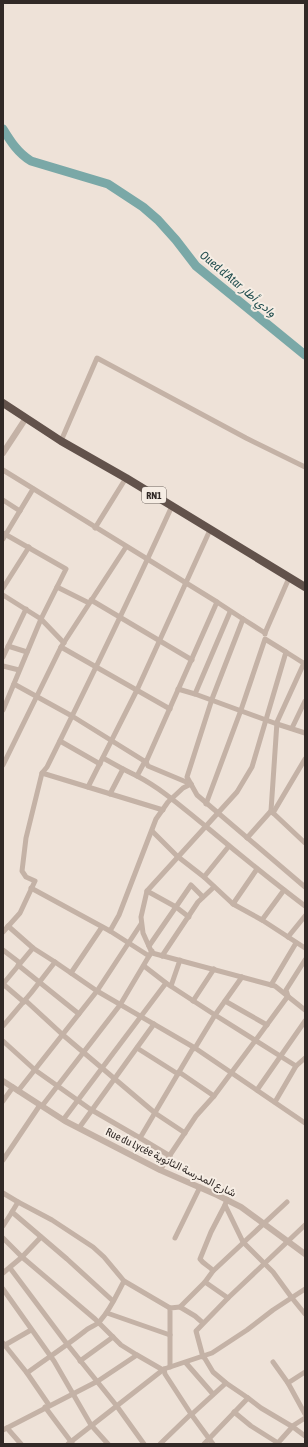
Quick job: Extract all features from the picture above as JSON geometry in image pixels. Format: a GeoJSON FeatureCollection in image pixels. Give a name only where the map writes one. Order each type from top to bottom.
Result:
{"type":"FeatureCollection","features":[{"type":"Feature","properties":{"kind":"highway","name":"RN1"},"geometry":{"type":"LineString","coordinates":[[3,403],[61,440],[305,587]]}},
{"type":"Feature","properties":{"kind":"street"},"geometry":{"type":"LineString","coordinates":[[61,440],[97,358],[246,438],[305,467]]}},
{"type":"Feature","properties":{"kind":"street"},"geometry":{"type":"LineString","coordinates":[[3,453],[26,418]]}},
{"type":"Feature","properties":{"kind":"street"},"geometry":{"type":"LineString","coordinates":[[3,470],[264,632]]}},
{"type":"Feature","properties":{"kind":"street"},"geometry":{"type":"LineString","coordinates":[[96,528],[126,478]]}},
{"type":"Feature","properties":{"kind":"street"},"geometry":{"type":"LineString","coordinates":[[3,710],[41,619],[66,569],[29,547],[4,535],[33,489]]}},
{"type":"Feature","properties":{"kind":"street"},"geometry":{"type":"LineString","coordinates":[[3,500],[20,511]]}},
{"type":"Feature","properties":{"kind":"street"},"geometry":{"type":"LineString","coordinates":[[3,932],[20,913],[35,882],[26,877],[22,872],[26,838],[42,773],[47,767],[120,618],[172,506]]}},
{"type":"Feature","properties":{"kind":"street"},"geometry":{"type":"LineString","coordinates":[[88,787],[160,642],[210,530]]}},
{"type":"Feature","properties":{"kind":"street"},"geometry":{"type":"LineString","coordinates":[[3,588],[29,547]]}},
{"type":"Feature","properties":{"kind":"street"},"geometry":{"type":"LineString","coordinates":[[3,765],[62,645],[126,547]]}},
{"type":"Feature","properties":{"kind":"street"},"geometry":{"type":"LineString","coordinates":[[206,804],[241,710],[265,639],[264,632],[289,578]]}},
{"type":"Feature","properties":{"kind":"street"},"geometry":{"type":"LineString","coordinates":[[57,586],[120,618],[192,660]]}},
{"type":"Feature","properties":{"kind":"street"},"geometry":{"type":"LineString","coordinates":[[3,595],[41,619],[62,645],[96,667],[170,709]]}},
{"type":"Feature","properties":{"kind":"street"},"geometry":{"type":"LineString","coordinates":[[138,776],[170,709],[217,602]]}},
{"type":"Feature","properties":{"kind":"street"},"geometry":{"type":"LineString","coordinates":[[3,656],[26,609]]}},
{"type":"Feature","properties":{"kind":"street"},"geometry":{"type":"LineString","coordinates":[[195,694],[230,612]]}},
{"type":"Feature","properties":{"kind":"street"},"geometry":{"type":"LineString","coordinates":[[242,619],[212,700],[187,777],[197,795],[206,804],[305,887]]}},
{"type":"Feature","properties":{"kind":"street"},"geometry":{"type":"LineString","coordinates":[[265,639],[305,664],[277,724],[272,812]]}},
{"type":"Feature","properties":{"kind":"street"},"geometry":{"type":"LineString","coordinates":[[8,646],[27,652]]}},
{"type":"Feature","properties":{"kind":"street"},"geometry":{"type":"LineString","coordinates":[[150,951],[143,933],[140,917],[147,891],[237,792],[252,767],[286,652]]}},
{"type":"Feature","properties":{"kind":"street"},"geometry":{"type":"LineString","coordinates":[[3,666],[20,670]]}},
{"type":"Feature","properties":{"kind":"street"},"geometry":{"type":"LineString","coordinates":[[14,684],[112,740],[145,761],[148,766],[191,784]]}},
{"type":"Feature","properties":{"kind":"street"},"geometry":{"type":"LineString","coordinates":[[178,690],[195,694],[305,733]]}},
{"type":"Feature","properties":{"kind":"street"},"geometry":{"type":"LineString","coordinates":[[292,728],[305,701]]}},
{"type":"Feature","properties":{"kind":"street"},"geometry":{"type":"LineString","coordinates":[[60,741],[100,764]]}},
{"type":"Feature","properties":{"kind":"street"},"geometry":{"type":"LineString","coordinates":[[103,758],[149,782],[173,798],[205,827],[305,906]]}},
{"type":"Feature","properties":{"kind":"street"},"geometry":{"type":"LineString","coordinates":[[247,838],[272,812],[305,759]]}},
{"type":"Feature","properties":{"kind":"street"},"geometry":{"type":"LineString","coordinates":[[110,794],[123,769]]}},
{"type":"Feature","properties":{"kind":"street"},"geometry":{"type":"LineString","coordinates":[[42,773],[163,810]]}},
{"type":"Feature","properties":{"kind":"street"},"geometry":{"type":"LineString","coordinates":[[110,931],[119,915],[156,819],[183,788],[191,784]]}},
{"type":"Feature","properties":{"kind":"street"},"geometry":{"type":"LineString","coordinates":[[272,812],[305,843]]}},
{"type":"Feature","properties":{"kind":"street"},"geometry":{"type":"LineString","coordinates":[[152,831],[233,904],[262,920],[305,948]]}},
{"type":"Feature","properties":{"kind":"street"},"geometry":{"type":"LineString","coordinates":[[204,877],[229,846]]}},
{"type":"Feature","properties":{"kind":"street"},"geometry":{"type":"LineString","coordinates":[[233,904],[257,869]]}},
{"type":"Feature","properties":{"kind":"street"},"geometry":{"type":"LineString","coordinates":[[3,1160],[41,1106],[120,1005],[144,966],[150,951],[190,885],[204,897]]}},
{"type":"Feature","properties":{"kind":"street"},"geometry":{"type":"LineString","coordinates":[[162,956],[198,902],[214,887]]}},
{"type":"Feature","properties":{"kind":"street"},"geometry":{"type":"LineString","coordinates":[[31,888],[110,931],[128,943],[162,956],[275,986],[305,1010]]}},
{"type":"Feature","properties":{"kind":"street"},"geometry":{"type":"LineString","coordinates":[[262,920],[284,890]]}},
{"type":"Feature","properties":{"kind":"street"},"geometry":{"type":"LineString","coordinates":[[147,891],[189,916]]}},
{"type":"Feature","properties":{"kind":"street"},"geometry":{"type":"LineString","coordinates":[[288,937],[305,916]]}},
{"type":"Feature","properties":{"kind":"street"},"geometry":{"type":"LineString","coordinates":[[3,1101],[35,1070],[63,1035],[97,991],[142,924]]}},
{"type":"Feature","properties":{"kind":"street"},"geometry":{"type":"LineString","coordinates":[[8,926],[33,948],[97,991],[195,1048],[305,1123]]}},
{"type":"Feature","properties":{"kind":"street"},"geometry":{"type":"LineString","coordinates":[[71,973],[102,927]]}},
{"type":"Feature","properties":{"kind":"street"},"geometry":{"type":"LineString","coordinates":[[271,985],[296,943]]}},
{"type":"Feature","properties":{"kind":"street"},"geometry":{"type":"LineString","coordinates":[[33,948],[3,984],[155,1113],[185,1133]]}},
{"type":"Feature","properties":{"kind":"street"},"geometry":{"type":"LineString","coordinates":[[3,950],[39,983],[79,1014]]}},
{"type":"Feature","properties":{"kind":"street"},"geometry":{"type":"LineString","coordinates":[[63,1120],[141,1017],[168,984],[180,960]]}},
{"type":"Feature","properties":{"kind":"street"},"geometry":{"type":"LineString","coordinates":[[288,996],[286,990],[305,960]]}},
{"type":"Feature","properties":{"kind":"street"},"geometry":{"type":"LineString","coordinates":[[3,1026],[55,962]]}},
{"type":"Feature","properties":{"kind":"street"},"geometry":{"type":"LineString","coordinates":[[144,966],[215,1016],[296,1066]]}},
{"type":"Feature","properties":{"kind":"street"},"geometry":{"type":"LineString","coordinates":[[193,1001],[214,969]]}},
{"type":"Feature","properties":{"kind":"street"},"geometry":{"type":"LineString","coordinates":[[140,1138],[192,1050],[195,1048],[225,1000],[242,977]]}},
{"type":"Feature","properties":{"kind":"street"},"geometry":{"type":"LineString","coordinates":[[160,1170],[196,1116],[214,1096],[288,996]]}},
{"type":"Feature","properties":{"kind":"street"},"geometry":{"type":"LineString","coordinates":[[225,1000],[267,1025]]}},
{"type":"Feature","properties":{"kind":"street"},"geometry":{"type":"LineString","coordinates":[[257,1090],[305,1021]]}},
{"type":"Feature","properties":{"kind":"street"},"geometry":{"type":"LineString","coordinates":[[79,1128],[154,1024]]}},
{"type":"Feature","properties":{"kind":"street"},"geometry":{"type":"LineString","coordinates":[[3,1041],[35,1070],[77,1100],[170,1156]]}},
{"type":"Feature","properties":{"kind":"street"},"geometry":{"type":"LineString","coordinates":[[137,1048],[214,1096]]}},
{"type":"Feature","properties":{"kind":"street"},"geometry":{"type":"LineString","coordinates":[[275,1102],[296,1066],[305,1058]]}},
{"type":"Feature","properties":{"kind":"street","name":"Rue du Lycée شارع المدرسة الثانوية"},"geometry":{"type":"LineString","coordinates":[[3,1081],[63,1120],[160,1170],[200,1187],[226,1202],[241,1207],[305,1254]]}},
{"type":"Feature","properties":{"kind":"street"},"geometry":{"type":"LineString","coordinates":[[175,1238],[200,1187]]}},
{"type":"Feature","properties":{"kind":"street"},"geometry":{"type":"LineString","coordinates":[[3,1193],[52,1220],[93,1247],[104,1257],[124,1281],[170,1308],[180,1307],[195,1316],[203,1324]]}},
{"type":"Feature","properties":{"kind":"street"},"geometry":{"type":"LineString","coordinates":[[3,1226],[18,1202]]}},
{"type":"Feature","properties":{"kind":"street"},"geometry":{"type":"LineString","coordinates":[[226,1202],[243,1242],[273,1272],[305,1314]]}},
{"type":"Feature","properties":{"kind":"street"},"geometry":{"type":"LineString","coordinates":[[213,1271],[200,1260],[211,1232],[226,1202]]}},
{"type":"Feature","properties":{"kind":"street"},"geometry":{"type":"LineString","coordinates":[[180,1307],[205,1282],[213,1271],[288,1202]]}},
{"type":"Feature","properties":{"kind":"street"},"geometry":{"type":"LineString","coordinates":[[12,1212],[113,1301]]}},
{"type":"Feature","properties":{"kind":"street"},"geometry":{"type":"LineString","coordinates":[[305,1225],[228,1298],[196,1331],[204,1357],[213,1372],[261,1408],[305,1436]]}},
{"type":"Feature","properties":{"kind":"street"},"geometry":{"type":"LineString","coordinates":[[3,1273],[22,1257],[40,1237]]}},
{"type":"Feature","properties":{"kind":"street"},"geometry":{"type":"LineString","coordinates":[[3,1238],[22,1257],[99,1323],[121,1345],[164,1370],[165,1374],[191,1414],[213,1444]]}},
{"type":"Feature","properties":{"kind":"street"},"geometry":{"type":"LineString","coordinates":[[10,1268],[80,1361],[116,1405],[144,1444]]}},
{"type":"Feature","properties":{"kind":"street"},"geometry":{"type":"LineString","coordinates":[[27,1373],[76,1339],[86,1330],[99,1323],[107,1313],[124,1281]]}},
{"type":"Feature","properties":{"kind":"street"},"geometry":{"type":"LineString","coordinates":[[205,1282],[228,1298]]}},
{"type":"Feature","properties":{"kind":"street"},"geometry":{"type":"LineString","coordinates":[[3,1289],[50,1356],[91,1425],[108,1444]]}},
{"type":"Feature","properties":{"kind":"street"},"geometry":{"type":"LineString","coordinates":[[31,1330],[4,1344],[27,1373],[70,1443],[116,1405],[164,1370],[212,1353],[305,1289]]}},
{"type":"Feature","properties":{"kind":"street"},"geometry":{"type":"LineString","coordinates":[[170,1308],[170,1367]]}},
{"type":"Feature","properties":{"kind":"street"},"geometry":{"type":"LineString","coordinates":[[107,1313],[170,1335]]}},
{"type":"Feature","properties":{"kind":"street"},"geometry":{"type":"LineString","coordinates":[[80,1361],[113,1337]]}},
{"type":"Feature","properties":{"kind":"street"},"geometry":{"type":"LineString","coordinates":[[21,1444],[5,1429],[47,1406],[73,1394],[137,1355]]}},
{"type":"Feature","properties":{"kind":"street"},"geometry":{"type":"LineString","coordinates":[[273,1362],[288,1383],[305,1414]]}},
{"type":"Feature","properties":{"kind":"street"},"geometry":{"type":"LineString","coordinates":[[186,1363],[213,1394]]}},
{"type":"Feature","properties":{"kind":"street"},"geometry":{"type":"LineString","coordinates":[[288,1383],[305,1372]]}},
{"type":"Feature","properties":{"kind":"street"},"geometry":{"type":"LineString","coordinates":[[164,1443],[191,1414],[226,1383]]}},
{"type":"Feature","properties":{"kind":"street"},"geometry":{"type":"LineString","coordinates":[[204,1444],[248,1398]]}},
{"type":"Feature","properties":{"kind":"street"},"geometry":{"type":"LineString","coordinates":[[234,1412],[251,1426],[277,1443],[293,1427],[305,1418]]}},
{"type":"Feature","properties":{"kind":"waterway","name":"Oued d'Atar وادي أطار"},"geometry":{"type":"LineString","coordinates":[[3,129],[12,143],[26,158],[31,161],[108,184],[143,207],[158,220],[176,240],[196,266],[305,355]]}}]}
